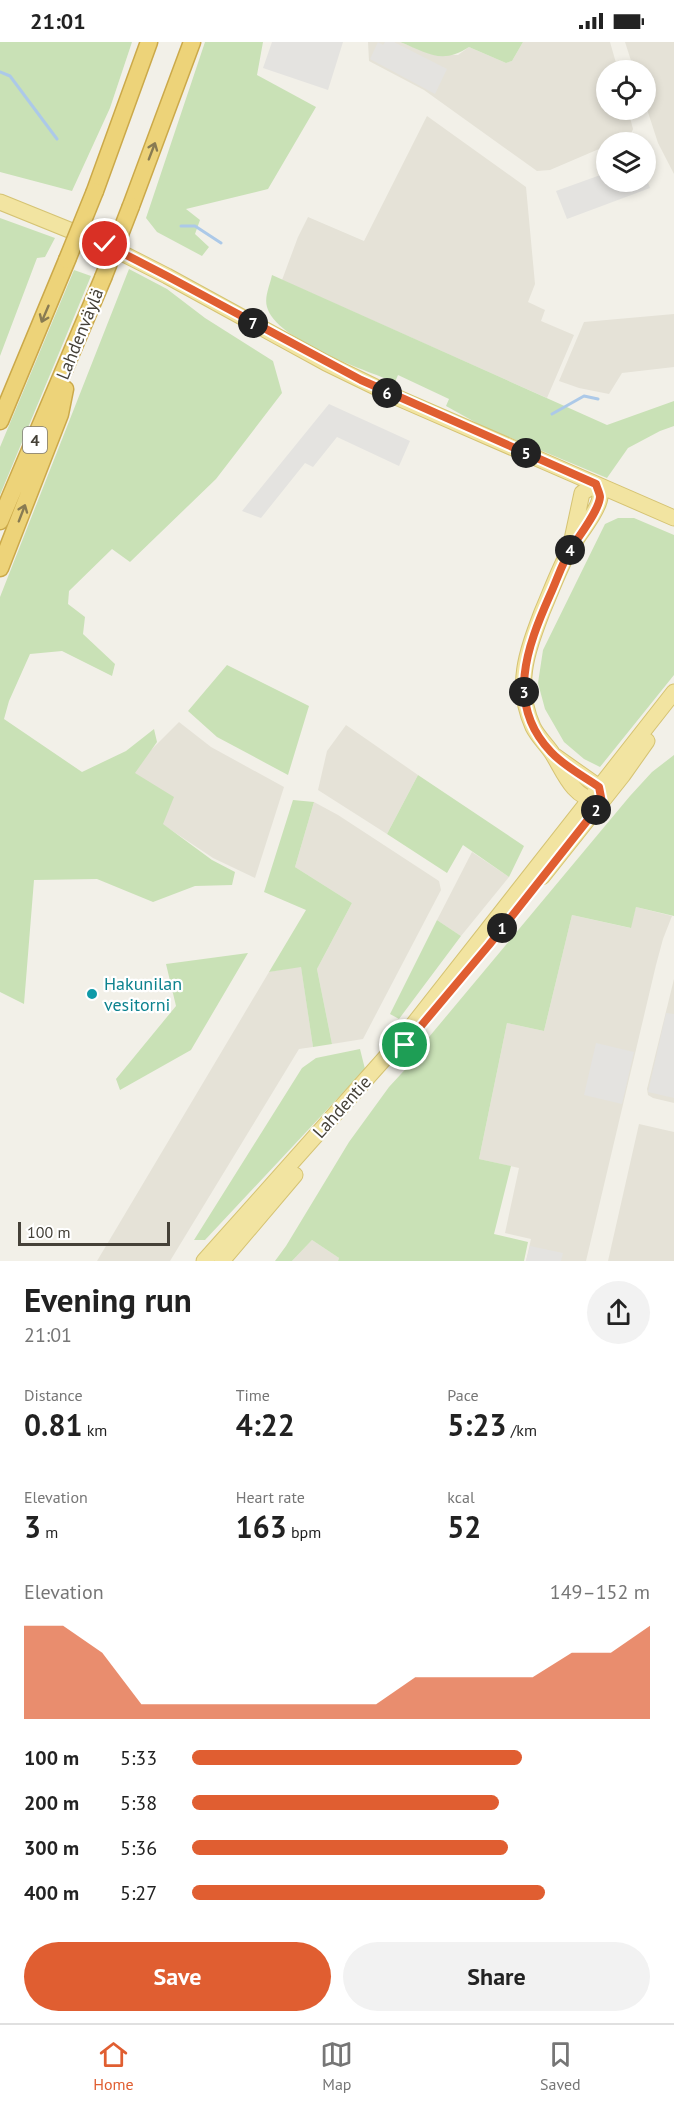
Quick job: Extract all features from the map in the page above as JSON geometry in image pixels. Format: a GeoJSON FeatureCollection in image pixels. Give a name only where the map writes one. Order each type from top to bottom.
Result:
{"type":"FeatureCollection","features":[{"type":"Feature","properties":{"kind":"highway","name":"4"},"geometry":{"type":"LineString","coordinates":[[0,421],[95,191],[150,42]]}},
{"type":"Feature","properties":{"kind":"highway","name":"Lahdenväylä"},"geometry":{"type":"LineString","coordinates":[[0,521],[103,278],[192,42]]}},
{"type":"Feature","properties":{"kind":"highway"},"geometry":{"type":"LineString","coordinates":[[0,568],[60,414],[70,358]]}},
{"type":"Feature","properties":{"kind":"main road"},"geometry":{"type":"LineString","coordinates":[[0,202],[105,244],[326,363],[396,397],[674,518]]}},
{"type":"Feature","properties":{"kind":"main road"},"geometry":{"type":"LineString","coordinates":[[596,484],[582,493],[570,550],[530,644],[523,678],[526,701],[534,727],[552,753],[596,796]]}},
{"type":"Feature","properties":{"kind":"main road","name":"Lahdentie"},"geometry":{"type":"LineString","coordinates":[[222,1261],[481,954],[674,692]]}},
{"type":"Feature","properties":{"kind":"main road","name":"Lahdentie"},"geometry":{"type":"LineString","coordinates":[[204,1261],[401,1040],[674,702]]}},
{"type":"Feature","properties":{"kind":"shaded area"},"geometry":{"type":"Polygon","coordinates":[[[272,42],[343,42],[328,90],[263,68],[272,42]]]}},
{"type":"Feature","properties":{"kind":"shaded area"},"geometry":{"type":"Polygon","coordinates":[[[368,42],[400,42],[431,54],[458,55],[469,47],[506,63],[512,61],[523,42],[610,42],[615,60],[596,60],[596,120],[631,120],[633,129],[632,132],[596,132],[596,150],[550,170],[537,171],[424,90],[369,61],[368,42]]]}},
{"type":"Feature","properties":{"kind":"shaded area"},"geometry":{"type":"Polygon","coordinates":[[[378,42],[383,45],[385,42],[394,42],[447,69],[435,94],[370,59],[378,42]]]}},
{"type":"Feature","properties":{"kind":"shaded area"},"geometry":{"type":"Polygon","coordinates":[[[625,42],[674,42],[674,174],[658,143],[651,120],[656,120],[656,60],[631,60],[625,42]]]}},
{"type":"Feature","properties":{"kind":"shaded area"},"geometry":{"type":"Polygon","coordinates":[[[427,116],[526,187],[535,284],[528,302],[545,310],[541,321],[574,335],[547,398],[282,280],[308,217],[364,241],[427,116]]]}},
{"type":"Feature","properties":{"kind":"shaded area"},"geometry":{"type":"Polygon","coordinates":[[[596,177],[596,192],[639,192],[567,219],[556,191],[596,177]]]}},
{"type":"Feature","properties":{"kind":"shaded area"},"geometry":{"type":"Polygon","coordinates":[[[674,314],[674,367],[622,373],[609,394],[559,381],[584,322],[674,314]]]}},
{"type":"Feature","properties":{"kind":"shaded area"},"geometry":{"type":"Polygon","coordinates":[[[329,404],[410,441],[399,466],[337,437],[313,467],[305,463],[261,518],[242,511],[329,404]]]}},
{"type":"Feature","properties":{"kind":"shaded area"},"geometry":{"type":"Polygon","coordinates":[[[179,722],[211,747],[284,787],[255,878],[213,858],[111,790],[179,722]]]}},
{"type":"Feature","properties":{"kind":"shaded area"},"geometry":{"type":"Polygon","coordinates":[[[346,725],[418,775],[387,834],[318,790],[327,751],[346,725]]]}},
{"type":"Feature","properties":{"kind":"shaded area"},"geometry":{"type":"Polygon","coordinates":[[[314,802],[338,815],[439,881],[441,890],[363,1039],[332,1044],[317,969],[352,903],[295,867],[314,802]]]}},
{"type":"Feature","properties":{"kind":"shaded area"},"geometry":{"type":"Polygon","coordinates":[[[472,852],[509,877],[461,936],[437,920],[472,852]]]}},
{"type":"Feature","properties":{"kind":"shaded area"},"geometry":{"type":"Polygon","coordinates":[[[636,907],[672,916],[656,965],[586,1261],[526,1261],[531,1239],[505,1233],[519,1168],[479,1159],[507,1023],[544,1031],[572,915],[630,928],[636,907]]]}},
{"type":"Feature","properties":{"kind":"shaded area"},"geometry":{"type":"Polygon","coordinates":[[[301,966],[313,1047],[299,1049],[170,1261],[97,1261],[269,972],[301,966]]]}},
{"type":"Feature","properties":{"kind":"shaded area"},"geometry":{"type":"Polygon","coordinates":[[[674,979],[674,1103],[653,1098],[648,1095],[647,1089],[674,979]]]}},
{"type":"Feature","properties":{"kind":"shaded area"},"geometry":{"type":"Polygon","coordinates":[[[666,1013],[674,1014],[674,1098],[648,1092],[666,1013]]]}},
{"type":"Feature","properties":{"kind":"shaded area"},"geometry":{"type":"Polygon","coordinates":[[[596,1043],[634,1052],[622,1104],[584,1095],[596,1043]]]}},
{"type":"Feature","properties":{"kind":"shaded area"},"geometry":{"type":"Polygon","coordinates":[[[639,1124],[674,1132],[674,1261],[608,1261],[639,1124]]]}},
{"type":"Feature","properties":{"kind":"shaded area"},"geometry":{"type":"Polygon","coordinates":[[[312,1240],[339,1258],[338,1261],[292,1261],[312,1240]]]}},
{"type":"Feature","properties":{"kind":"shaded area"},"geometry":{"type":"Polygon","coordinates":[[[530,1246],[563,1253],[561,1261],[526,1261],[530,1246]]]}},
{"type":"Feature","properties":{"kind":"green space"},"geometry":{"type":"Polygon","coordinates":[[[0,42],[132,42],[110,108],[72,191],[0,172],[0,42]]]}},
{"type":"Feature","properties":{"kind":"green space"},"geometry":{"type":"Polygon","coordinates":[[[205,42],[263,42],[257,75],[316,107],[268,189],[186,209],[200,220],[195,234],[209,247],[202,256],[157,232],[146,218],[205,42]]]}},
{"type":"Feature","properties":{"kind":"green space"},"geometry":{"type":"Polygon","coordinates":[[[400,42],[523,42],[512,61],[506,63],[469,47],[443,56],[427,53],[400,42]]]}},
{"type":"Feature","properties":{"kind":"green space"},"geometry":{"type":"Polygon","coordinates":[[[0,218],[55,238],[45,257],[37,258],[0,356],[0,218]]]}},
{"type":"Feature","properties":{"kind":"green space"},"geometry":{"type":"Polygon","coordinates":[[[129,269],[167,289],[205,318],[273,361],[282,393],[216,479],[130,562],[112,549],[69,591],[68,604],[85,617],[83,634],[115,664],[112,676],[62,651],[30,654],[9,701],[4,719],[82,772],[126,751],[154,729],[157,742],[135,773],[174,797],[163,824],[212,860],[235,872],[232,885],[195,886],[153,902],[97,879],[34,880],[24,1004],[0,992],[0,597],[129,269]]]}},
{"type":"Feature","properties":{"kind":"green space"},"geometry":{"type":"Polygon","coordinates":[[[74,270],[91,276],[0,495],[0,447],[74,270]]]}},
{"type":"Feature","properties":{"kind":"green space"},"geometry":{"type":"Polygon","coordinates":[[[272,275],[607,425],[674,401],[674,426],[628,448],[607,478],[482,426],[446,406],[449,399],[398,375],[395,382],[343,362],[303,342],[286,331],[274,319],[267,307],[267,295],[272,275]]]}},
{"type":"Feature","properties":{"kind":"green space"},"geometry":{"type":"Polygon","coordinates":[[[618,518],[634,518],[674,535],[674,675],[600,767],[584,759],[564,742],[545,709],[538,683],[543,650],[605,524],[618,518]]]}},
{"type":"Feature","properties":{"kind":"green space"},"geometry":{"type":"Polygon","coordinates":[[[227,665],[309,706],[288,775],[217,737],[188,711],[227,665]]]}},
{"type":"Feature","properties":{"kind":"green space"},"geometry":{"type":"Polygon","coordinates":[[[674,755],[674,916],[636,907],[631,928],[572,915],[544,1031],[507,1023],[479,1159],[511,1166],[494,1234],[528,1242],[524,1261],[338,1261],[339,1258],[312,1240],[292,1261],[275,1261],[349,1142],[389,1087],[630,796],[652,772],[674,755]]]}},
{"type":"Feature","properties":{"kind":"green space"},"geometry":{"type":"Polygon","coordinates":[[[418,775],[524,846],[509,877],[463,845],[447,873],[387,834],[418,775]]]}},
{"type":"Feature","properties":{"kind":"green space"},"geometry":{"type":"Polygon","coordinates":[[[293,800],[314,802],[295,867],[352,903],[317,969],[332,1044],[313,1047],[301,967],[269,972],[306,910],[264,892],[293,800]]]}},
{"type":"Feature","properties":{"kind":"green space"},"geometry":{"type":"Polygon","coordinates":[[[437,920],[461,936],[399,1019],[390,1014],[437,920]]]}},
{"type":"Feature","properties":{"kind":"green space"},"geometry":{"type":"Polygon","coordinates":[[[248,953],[191,1050],[120,1090],[116,1079],[176,1006],[166,964],[248,953]]]}},
{"type":"Feature","properties":{"kind":"green space"},"geometry":{"type":"Polygon","coordinates":[[[360,1049],[365,1069],[205,1240],[194,1240],[302,1068],[316,1058],[360,1049]]]}},
{"type":"Feature","properties":{"kind":"waterway"},"geometry":{"type":"LineString","coordinates":[[0,72],[10,76],[57,139]]}},
{"type":"Feature","properties":{"kind":"waterway"},"geometry":{"type":"LineString","coordinates":[[181,226],[195,226],[221,243]]}},
{"type":"Feature","properties":{"kind":"waterway"},"geometry":{"type":"LineString","coordinates":[[552,414],[584,396],[598,399]]}},
{"type":"Feature","properties":{"kind":"place","name":"Hakunilan vesitorni"},"geometry":{"type":"Point","coordinates":[92,994]}},
{"type":"Feature","properties":{"kind":"route"},"geometry":{"type":"LineString","coordinates":[[105,244],[326,363],[402,400],[596,484],[600,497],[587,524],[570,550],[545,606],[530,644],[523,678],[528,711],[540,739],[552,753],[599,787],[602,802],[489,945],[405,1045]]}}]}
